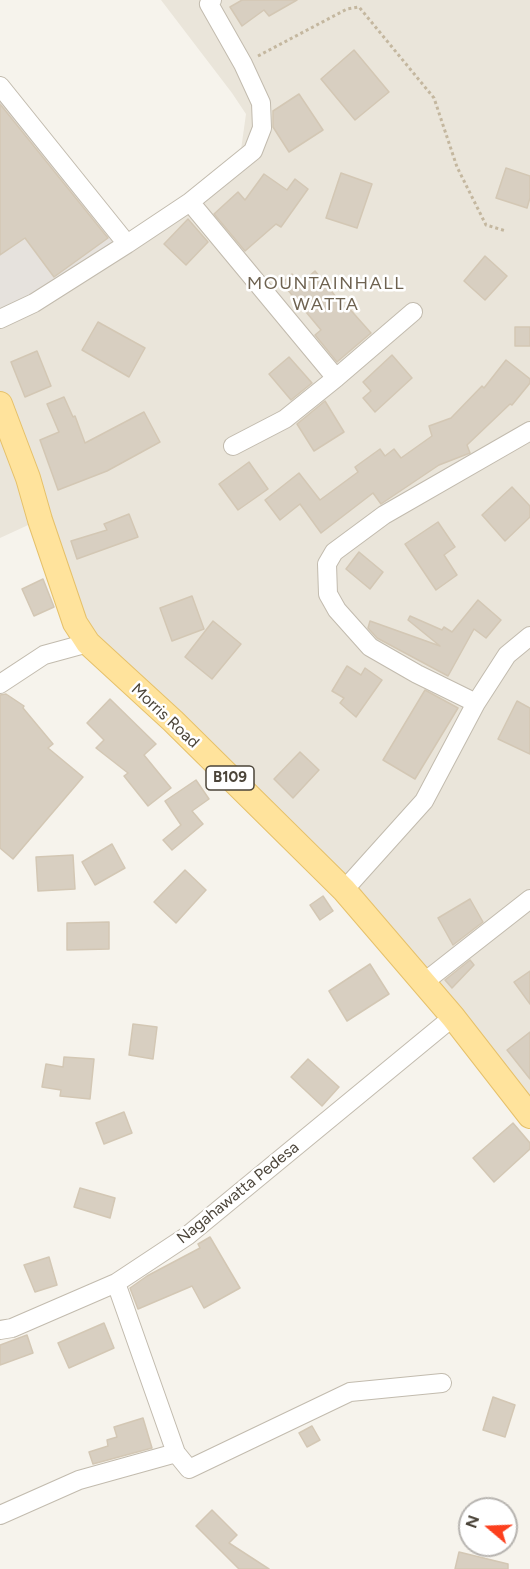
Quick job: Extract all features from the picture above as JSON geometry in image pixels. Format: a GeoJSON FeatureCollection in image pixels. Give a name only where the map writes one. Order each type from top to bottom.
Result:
{"type":"FeatureCollection","features":[{"type":"Feature","properties":{"kind":"main road","name":"Morris Road"},"geometry":{"type":"LineString","coordinates":[[0,404],[28,478],[75,623],[88,643],[172,721],[344,890],[453,1017],[530,1116]]}},
{"type":"Feature","properties":{"kind":"street"},"geometry":{"type":"LineString","coordinates":[[0,319],[34,303],[128,244],[190,202],[253,151],[262,128],[261,103],[243,64],[209,4],[212,0]]}},
{"type":"Feature","properties":{"kind":"street"},"geometry":{"type":"LineString","coordinates":[[0,87],[128,244]]}},
{"type":"Feature","properties":{"kind":"street"},"geometry":{"type":"LineString","coordinates":[[190,202],[336,378]]}},
{"type":"Feature","properties":{"kind":"street"},"geometry":{"type":"LineString","coordinates":[[233,446],[285,419],[413,312]]}},
{"type":"Feature","properties":{"kind":"street"},"geometry":{"type":"LineString","coordinates":[[476,703],[417,674],[370,647],[337,610],[328,594],[327,564],[334,552],[384,515],[530,431]]}},
{"type":"Feature","properties":{"kind":"street"},"geometry":{"type":"LineString","coordinates":[[344,890],[424,801],[476,703],[507,656],[530,636]]}},
{"type":"Feature","properties":{"kind":"street"},"geometry":{"type":"LineString","coordinates":[[0,684],[44,655],[88,643]]}},
{"type":"Feature","properties":{"kind":"street"},"geometry":{"type":"LineString","coordinates":[[423,983],[530,899]]}},
{"type":"Feature","properties":{"kind":"street","name":"Nagahawatta Pedesa"},"geometry":{"type":"LineString","coordinates":[[0,1330],[12,1328],[116,1283],[187,1236],[453,1017]]}},
{"type":"Feature","properties":{"kind":"street"},"geometry":{"type":"LineString","coordinates":[[116,1283],[176,1453],[189,1469],[350,1392],[442,1383]]}},
{"type":"Feature","properties":{"kind":"street"},"geometry":{"type":"LineString","coordinates":[[0,1515],[79,1480],[176,1453]]}},
{"type":"Feature","properties":{"kind":"path"},"geometry":{"type":"LineString","coordinates":[[243,64],[347,9],[359,7],[434,98],[457,167],[486,225],[506,231]]}},
{"type":"Feature","properties":{"kind":"shaded area"},"geometry":{"type":"Polygon","coordinates":[[[161,0],[530,0],[530,1116],[453,1017],[88,643],[39,520],[0,538],[0,319],[239,164],[246,114],[161,0]]]}},
{"type":"Feature","properties":{"kind":"shaded area"},"geometry":{"type":"Polygon","coordinates":[[[0,87],[127,244],[0,319],[0,87]]]}},
{"type":"Feature","properties":{"kind":"building"},"geometry":{"type":"Polygon","coordinates":[[[242,0],[297,0],[269,16],[264,10],[242,26],[230,7],[242,0]]]}},
{"type":"Feature","properties":{"kind":"building"},"geometry":{"type":"Polygon","coordinates":[[[354,50],[389,92],[355,120],[321,79],[354,50]]]}},
{"type":"Feature","properties":{"kind":"building"},"geometry":{"type":"Polygon","coordinates":[[[299,94],[323,130],[289,152],[273,127],[273,111],[299,94]]]}},
{"type":"Feature","properties":{"kind":"building"},"geometry":{"type":"Polygon","coordinates":[[[0,104],[108,238],[54,277],[25,238],[0,255],[0,104]]]}},
{"type":"Feature","properties":{"kind":"building"},"geometry":{"type":"Polygon","coordinates":[[[506,168],[530,176],[530,198],[527,208],[496,198],[506,168]]]}},
{"type":"Feature","properties":{"kind":"building"},"geometry":{"type":"Polygon","coordinates":[[[341,173],[372,184],[357,228],[326,218],[341,173]]]}},
{"type":"Feature","properties":{"kind":"building"},"geometry":{"type":"Polygon","coordinates":[[[264,174],[287,190],[295,179],[308,189],[281,227],[276,224],[245,251],[214,214],[238,192],[245,200],[264,174]]]}},
{"type":"Feature","properties":{"kind":"building"},"geometry":{"type":"Polygon","coordinates":[[[188,219],[208,242],[186,265],[164,244],[188,219]]]}},
{"type":"Feature","properties":{"kind":"building"},"geometry":{"type":"Polygon","coordinates":[[[485,256],[507,276],[485,300],[464,281],[485,256]]]}},
{"type":"Feature","properties":{"kind":"building"},"geometry":{"type":"Polygon","coordinates":[[[315,271],[345,308],[347,306],[371,333],[337,362],[315,335],[321,330],[282,283],[292,274],[300,284],[315,271]]]}},
{"type":"Feature","properties":{"kind":"building"},"geometry":{"type":"Polygon","coordinates":[[[98,322],[145,348],[129,377],[82,350],[98,322]]]}},
{"type":"Feature","properties":{"kind":"building"},"geometry":{"type":"Polygon","coordinates":[[[515,327],[530,327],[530,346],[515,346],[515,327]]]}},
{"type":"Feature","properties":{"kind":"building"},"geometry":{"type":"Polygon","coordinates":[[[37,351],[51,386],[25,397],[11,362],[37,351]]]}},
{"type":"Feature","properties":{"kind":"building"},"geometry":{"type":"Polygon","coordinates":[[[392,355],[412,378],[375,412],[363,398],[371,391],[363,382],[392,355]]]}},
{"type":"Feature","properties":{"kind":"building"},"geometry":{"type":"Polygon","coordinates":[[[289,357],[312,383],[291,400],[269,374],[289,357]]]}},
{"type":"Feature","properties":{"kind":"building"},"geometry":{"type":"Polygon","coordinates":[[[506,360],[530,379],[530,383],[512,405],[510,404],[467,445],[470,453],[439,465],[381,504],[373,493],[321,533],[300,504],[280,520],[265,500],[299,473],[320,500],[358,472],[355,467],[380,449],[385,456],[394,449],[401,458],[432,436],[429,426],[451,418],[482,386],[484,388],[506,360]]]}},
{"type":"Feature","properties":{"kind":"building"},"geometry":{"type":"Polygon","coordinates":[[[64,397],[73,417],[75,416],[85,443],[144,412],[160,442],[107,471],[58,490],[40,440],[59,432],[47,404],[64,397]]]}},
{"type":"Feature","properties":{"kind":"building"},"geometry":{"type":"Polygon","coordinates":[[[325,401],[344,432],[314,451],[297,424],[325,401]]]}},
{"type":"Feature","properties":{"kind":"building"},"geometry":{"type":"Polygon","coordinates":[[[249,462],[268,489],[238,510],[219,484],[249,462]]]}},
{"type":"Feature","properties":{"kind":"building"},"geometry":{"type":"Polygon","coordinates":[[[512,487],[530,506],[530,517],[505,541],[482,515],[512,487]]]}},
{"type":"Feature","properties":{"kind":"building"},"geometry":{"type":"Polygon","coordinates":[[[129,514],[138,537],[77,559],[71,541],[107,530],[104,524],[129,514]]]}},
{"type":"Feature","properties":{"kind":"building"},"geometry":{"type":"Polygon","coordinates":[[[438,522],[455,547],[444,555],[457,575],[436,590],[405,544],[438,522]]]}},
{"type":"Feature","properties":{"kind":"building"},"geometry":{"type":"Polygon","coordinates":[[[359,552],[383,572],[370,589],[346,569],[359,552]]]}},
{"type":"Feature","properties":{"kind":"building"},"geometry":{"type":"Polygon","coordinates":[[[43,579],[54,607],[34,616],[22,589],[43,579]]]}},
{"type":"Feature","properties":{"kind":"building"},"geometry":{"type":"Polygon","coordinates":[[[192,596],[204,629],[172,641],[160,608],[192,596]]]}},
{"type":"Feature","properties":{"kind":"building"},"geometry":{"type":"Polygon","coordinates":[[[478,600],[501,620],[486,638],[474,629],[448,676],[377,638],[368,628],[370,621],[440,646],[408,620],[410,616],[442,630],[444,627],[452,632],[478,600]]]}},
{"type":"Feature","properties":{"kind":"building"},"geometry":{"type":"Polygon","coordinates":[[[213,621],[241,644],[212,679],[185,657],[213,621]]]}},
{"type":"Feature","properties":{"kind":"building"},"geometry":{"type":"Polygon","coordinates":[[[347,666],[361,675],[365,668],[382,680],[356,717],[340,703],[344,698],[332,691],[347,666]]]}},
{"type":"Feature","properties":{"kind":"building"},"geometry":{"type":"Polygon","coordinates":[[[425,690],[458,708],[415,779],[383,760],[425,690]]]}},
{"type":"Feature","properties":{"kind":"building"},"geometry":{"type":"Polygon","coordinates":[[[6,694],[24,706],[23,708],[53,744],[48,748],[83,777],[13,859],[0,848],[0,695],[6,694]]]}},
{"type":"Feature","properties":{"kind":"building"},"geometry":{"type":"Polygon","coordinates":[[[110,699],[156,744],[144,755],[171,788],[148,806],[124,776],[128,773],[96,748],[104,740],[87,723],[110,699]]]}},
{"type":"Feature","properties":{"kind":"building"},"geometry":{"type":"Polygon","coordinates":[[[517,701],[530,708],[530,754],[498,739],[517,701]]]}},
{"type":"Feature","properties":{"kind":"building"},"geometry":{"type":"Polygon","coordinates":[[[300,752],[319,770],[293,798],[274,779],[300,752]]]}},
{"type":"Feature","properties":{"kind":"building"},"geometry":{"type":"Polygon","coordinates":[[[196,780],[209,799],[192,811],[203,824],[172,850],[163,840],[181,825],[165,801],[196,780]]]}},
{"type":"Feature","properties":{"kind":"building"},"geometry":{"type":"Polygon","coordinates":[[[112,844],[125,868],[95,885],[82,862],[112,844]]]}},
{"type":"Feature","properties":{"kind":"building"},"geometry":{"type":"Polygon","coordinates":[[[73,855],[75,889],[38,891],[36,857],[73,855]]]}},
{"type":"Feature","properties":{"kind":"building"},"geometry":{"type":"Polygon","coordinates":[[[185,870],[206,890],[176,923],[154,902],[185,870]]]}},
{"type":"Feature","properties":{"kind":"building"},"geometry":{"type":"Polygon","coordinates":[[[323,896],[333,911],[320,920],[310,905],[323,896]]]}},
{"type":"Feature","properties":{"kind":"building"},"geometry":{"type":"Polygon","coordinates":[[[470,899],[483,922],[453,945],[438,918],[470,899]]]}},
{"type":"Feature","properties":{"kind":"building"},"geometry":{"type":"Polygon","coordinates":[[[109,922],[109,949],[67,950],[67,923],[109,922]]]}},
{"type":"Feature","properties":{"kind":"building"},"geometry":{"type":"Polygon","coordinates":[[[470,960],[474,965],[452,988],[445,980],[470,960]]]}},
{"type":"Feature","properties":{"kind":"building"},"geometry":{"type":"Polygon","coordinates":[[[370,964],[389,994],[347,1021],[329,991],[370,964]]]}},
{"type":"Feature","properties":{"kind":"building"},"geometry":{"type":"Polygon","coordinates":[[[530,971],[530,1004],[514,982],[530,971]]]}},
{"type":"Feature","properties":{"kind":"building"},"geometry":{"type":"Polygon","coordinates":[[[133,1024],[157,1027],[153,1059],[129,1055],[133,1024]]]}},
{"type":"Feature","properties":{"kind":"building"},"geometry":{"type":"Polygon","coordinates":[[[530,1032],[530,1079],[507,1050],[530,1032]]]}},
{"type":"Feature","properties":{"kind":"building"},"geometry":{"type":"Polygon","coordinates":[[[64,1057],[94,1059],[90,1099],[60,1096],[61,1090],[42,1087],[46,1064],[63,1067],[64,1057]]]}},
{"type":"Feature","properties":{"kind":"building"},"geometry":{"type":"Polygon","coordinates":[[[308,1059],[339,1087],[322,1106],[291,1077],[308,1059]]]}},
{"type":"Feature","properties":{"kind":"building"},"geometry":{"type":"Polygon","coordinates":[[[124,1112],[132,1133],[104,1144],[96,1123],[124,1112]]]}},
{"type":"Feature","properties":{"kind":"building"},"geometry":{"type":"Polygon","coordinates":[[[513,1123],[530,1143],[530,1149],[494,1182],[473,1158],[513,1123]]]}},
{"type":"Feature","properties":{"kind":"building"},"geometry":{"type":"Polygon","coordinates":[[[80,1188],[115,1198],[110,1218],[74,1207],[80,1188]]]}},
{"type":"Feature","properties":{"kind":"building"},"geometry":{"type":"Polygon","coordinates":[[[210,1237],[240,1288],[204,1308],[192,1286],[138,1309],[130,1288],[147,1276],[200,1248],[198,1244],[210,1237]]]}},
{"type":"Feature","properties":{"kind":"building"},"geometry":{"type":"Polygon","coordinates":[[[49,1257],[57,1285],[35,1292],[24,1265],[49,1257]]]}},
{"type":"Feature","properties":{"kind":"building"},"geometry":{"type":"Polygon","coordinates":[[[104,1323],[114,1348],[69,1368],[58,1343],[104,1323]]]}},
{"type":"Feature","properties":{"kind":"building"},"geometry":{"type":"Polygon","coordinates":[[[27,1335],[33,1353],[0,1365],[0,1345],[27,1335]]]}},
{"type":"Feature","properties":{"kind":"building"},"geometry":{"type":"Polygon","coordinates":[[[493,1397],[515,1405],[505,1437],[483,1430],[493,1397]]]}},
{"type":"Feature","properties":{"kind":"building"},"geometry":{"type":"Polygon","coordinates":[[[143,1418],[152,1448],[93,1464],[89,1452],[108,1446],[107,1440],[117,1437],[114,1427],[143,1418]]]}},
{"type":"Feature","properties":{"kind":"building"},"geometry":{"type":"Polygon","coordinates":[[[312,1426],[320,1440],[307,1447],[299,1433],[312,1426]]]}},
{"type":"Feature","properties":{"kind":"building"},"geometry":{"type":"Polygon","coordinates":[[[212,1510],[237,1535],[229,1543],[269,1569],[239,1569],[196,1526],[212,1510]]]}},
{"type":"Feature","properties":{"kind":"building"},"geometry":{"type":"Polygon","coordinates":[[[458,1556],[479,1557],[508,1564],[508,1569],[455,1569],[458,1556]]]}},
{"type":"Feature","properties":{"kind":"district","name":"MOUNTAINHALL WATTA"},"geometry":{"type":"Point","coordinates":[326,294]}}]}
